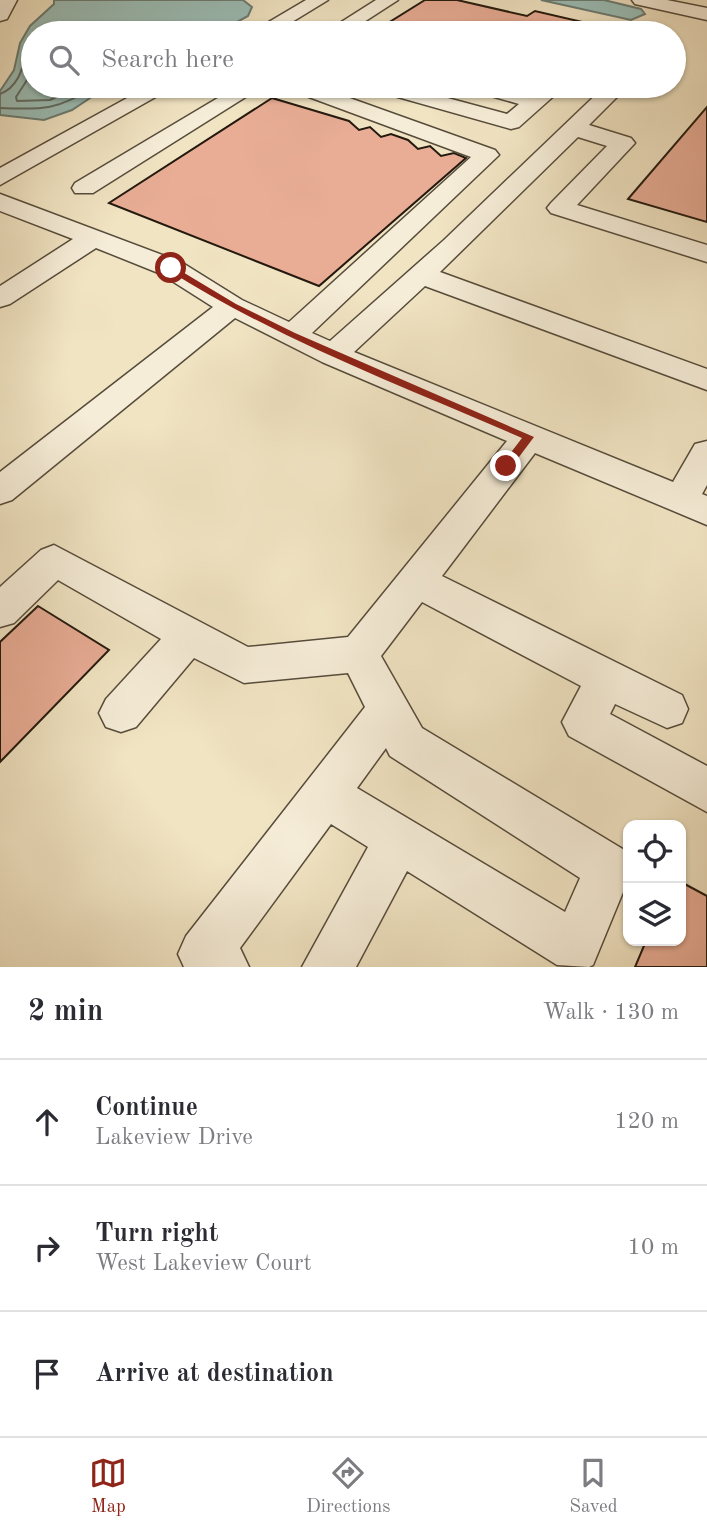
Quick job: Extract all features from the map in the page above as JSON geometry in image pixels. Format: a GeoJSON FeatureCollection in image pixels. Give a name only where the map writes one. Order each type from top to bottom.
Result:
{"type":"FeatureCollection","features":[{"type":"Feature","properties":{"kind":"street"},"geometry":{"type":"LineString","coordinates":[[0,15],[8,0]]}},
{"type":"Feature","properties":{"kind":"street"},"geometry":{"type":"LineString","coordinates":[[282,21],[319,0]]}},
{"type":"Feature","properties":{"kind":"street"},"geometry":{"type":"LineString","coordinates":[[354,21],[389,0]]}},
{"type":"Feature","properties":{"kind":"street"},"geometry":{"type":"LineString","coordinates":[[641,0],[707,14]]}},
{"type":"Feature","properties":{"kind":"street"},"geometry":{"type":"LineString","coordinates":[[0,178],[142,98]]}},
{"type":"Feature","properties":{"kind":"street"},"geometry":{"type":"LineString","coordinates":[[84,188],[232,98]]}},
{"type":"Feature","properties":{"kind":"street"},"geometry":{"type":"LineString","coordinates":[[292,335],[487,155],[330,98]]}},
{"type":"Feature","properties":{"kind":"street"},"geometry":{"type":"LineString","coordinates":[[426,98],[511,122],[540,98]]}},
{"type":"Feature","properties":{"kind":"street"},"geometry":{"type":"LineString","coordinates":[[441,102],[446,98]]}},
{"type":"Feature","properties":{"kind":"street"},"geometry":{"type":"LineString","coordinates":[[520,98],[535,102]]}},
{"type":"Feature","properties":{"kind":"street"},"geometry":{"type":"LineString","coordinates":[[333,355],[605,98]]}},
{"type":"Feature","properties":{"kind":"street"},"geometry":{"type":"LineString","coordinates":[[560,208],[623,143],[574,128]]}},
{"type":"Feature","properties":{"kind":"street"},"geometry":{"type":"LineString","coordinates":[[81,131],[140,152]]}},
{"type":"Feature","properties":{"kind":"street"},"geometry":{"type":"LineString","coordinates":[[509,191],[707,254]]}},
{"type":"Feature","properties":{"kind":"street"},"geometry":{"type":"LineString","coordinates":[[0,202],[171,268],[232,306],[333,355],[694,506],[707,453]]}},
{"type":"Feature","properties":{"kind":"street"},"geometry":{"type":"LineString","coordinates":[[0,298],[95,237]]}},
{"type":"Feature","properties":{"kind":"street"},"geometry":{"type":"LineString","coordinates":[[419,274],[707,380]]}},
{"type":"Feature","properties":{"kind":"street"},"geometry":{"type":"LineString","coordinates":[[0,491],[232,306]]}},
{"type":"Feature","properties":{"kind":"street"},"geometry":{"type":"LineString","coordinates":[[0,611],[54,560],[244,665],[359,654],[529,437]]}},
{"type":"Feature","properties":{"kind":"street"},"geometry":{"type":"LineString","coordinates":[[416,580],[667,709]]}},
{"type":"Feature","properties":{"kind":"street"},"geometry":{"type":"LineString","coordinates":[[121,713],[189,635]]}},
{"type":"Feature","properties":{"kind":"street"},"geometry":{"type":"LineString","coordinates":[[325,794],[575,947],[609,868],[406,742],[359,654]]}},
{"type":"Feature","properties":{"kind":"street"},"geometry":{"type":"LineString","coordinates":[[607,678],[584,722],[707,790]]}},
{"type":"Feature","properties":{"kind":"street"},"geometry":{"type":"LineString","coordinates":[[223,967],[204,954],[389,710]]}},
{"type":"Feature","properties":{"kind":"street"},"geometry":{"type":"LineString","coordinates":[[328,967],[398,840]]}},
{"type":"Feature","properties":{"kind":"water"},"geometry":{"type":"Polygon","coordinates":[[[54,0],[243,0],[252,7],[248,16],[239,21],[35,21],[54,4],[54,0]]]}},
{"type":"Feature","properties":{"kind":"water"},"geometry":{"type":"Polygon","coordinates":[[[541,0],[604,0],[641,9],[645,14],[631,20],[541,0]]]}},
{"type":"Feature","properties":{"kind":"water"},"geometry":{"type":"Polygon","coordinates":[[[20,43],[21,98],[90,98],[72,110],[44,120],[0,115],[0,91],[14,70],[20,43]]]}},
{"type":"Feature","properties":{"kind":"building"},"geometry":{"type":"Polygon","coordinates":[[[425,0],[457,0],[527,16],[535,11],[578,21],[391,21],[425,0]]]}},
{"type":"Feature","properties":{"kind":"building"},"geometry":{"type":"Polygon","coordinates":[[[272,98],[349,121],[359,130],[370,127],[381,137],[391,134],[408,140],[418,149],[430,146],[441,156],[454,153],[466,158],[319,286],[109,203],[272,98]]]}},
{"type":"Feature","properties":{"kind":"building"},"geometry":{"type":"Polygon","coordinates":[[[707,107],[707,222],[628,199],[707,107]]]}},
{"type":"Feature","properties":{"kind":"building"},"geometry":{"type":"Polygon","coordinates":[[[38,606],[109,650],[0,762],[0,642],[38,606]]]}},
{"type":"Feature","properties":{"kind":"building"},"geometry":{"type":"Polygon","coordinates":[[[686,885],[707,896],[707,967],[635,967],[644,946],[686,946],[686,885]]]}},
{"type":"Feature","properties":{"kind":"route"},"geometry":{"type":"LineString","coordinates":[[171,268],[232,306],[333,355],[529,437],[506,466]]}}]}
